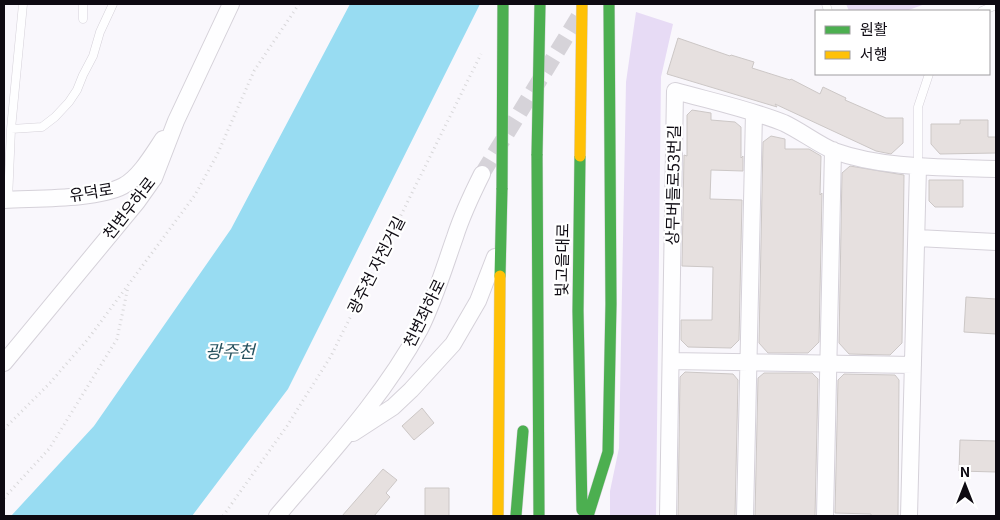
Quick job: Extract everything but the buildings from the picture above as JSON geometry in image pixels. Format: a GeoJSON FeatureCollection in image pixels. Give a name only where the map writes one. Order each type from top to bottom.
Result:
{"type":"FeatureCollection","features":[{"type":"Feature","properties":{"kind":"highway"},"geometry":{"type":"LineString","coordinates":[[498,516],[503,4]]}},
{"type":"Feature","properties":{"kind":"highway","name":"빛고을대로"},"geometry":{"type":"LineString","coordinates":[[539,516],[537,154],[540,4]]}},
{"type":"Feature","properties":{"kind":"highway","name":"빛고을대로"},"geometry":{"type":"LineString","coordinates":[[582,4],[578,311],[582,516]]}},
{"type":"Feature","properties":{"kind":"highway"},"geometry":{"type":"LineString","coordinates":[[588,516],[608,452],[611,304],[609,4]]}},
{"type":"Feature","properties":{"kind":"highway"},"geometry":{"type":"LineString","coordinates":[[516,516],[522,435],[537,353]]}},
{"type":"Feature","properties":{"kind":"street","name":"천변우하로"},"geometry":{"type":"LineString","coordinates":[[4,363],[137,202],[154,178],[176,121],[231,4]]}},
{"type":"Feature","properties":{"kind":"street"},"geometry":{"type":"LineString","coordinates":[[608,24],[620,4]]}},
{"type":"Feature","properties":{"kind":"street","name":"상무버들로53번길"},"geometry":{"type":"LineString","coordinates":[[668,516],[675,91],[754,113],[791,127],[833,150],[867,159],[918,167],[996,169]]}},
{"type":"Feature","properties":{"kind":"street"},"geometry":{"type":"LineString","coordinates":[[745,516],[750,362],[754,113]]}},
{"type":"Feature","properties":{"kind":"street","name":"유덕로"},"geometry":{"type":"LineString","coordinates":[[6,200],[92,195],[124,186],[149,160],[176,121]]}},
{"type":"Feature","properties":{"kind":"street"},"geometry":{"type":"LineString","coordinates":[[825,516],[833,150]]}},
{"type":"Feature","properties":{"kind":"street"},"geometry":{"type":"LineString","coordinates":[[909,516],[918,167]]}},
{"type":"Feature","properties":{"kind":"street","name":"천변좌하로"},"geometry":{"type":"LineString","coordinates":[[277,516],[342,440],[392,376],[420,329],[440,285],[455,236],[482,174]]}},
{"type":"Feature","properties":{"kind":"street"},"geometry":{"type":"LineString","coordinates":[[917,238],[996,242]]}},
{"type":"Feature","properties":{"kind":"street","name":"천변좌하로"},"geometry":{"type":"LineString","coordinates":[[342,440],[393,407],[412,390],[453,344],[478,301],[500,244]]}},
{"type":"Feature","properties":{"kind":"street"},"geometry":{"type":"LineString","coordinates":[[671,361],[913,365]]}},
{"type":"Feature","properties":{"kind":"lane"},"geometry":{"type":"LineString","coordinates":[[6,200],[23,4]]}},
{"type":"Feature","properties":{"kind":"lane"},"geometry":{"type":"LineString","coordinates":[[83,4],[83,19]]}},
{"type":"Feature","properties":{"kind":"lane"},"geometry":{"type":"LineString","coordinates":[[11,129],[42,127],[69,102],[78,90],[93,56],[100,32],[114,4]]}},
{"type":"Feature","properties":{"kind":"lane"},"geometry":{"type":"LineString","coordinates":[[984,10],[996,5]]}},
{"type":"Feature","properties":{"kind":"lane"},"geometry":{"type":"LineString","coordinates":[[918,167],[918,107],[929,75]]}},
{"type":"Feature","properties":{"kind":"path"},"geometry":{"type":"LineString","coordinates":[[4,429],[49,384],[88,339],[195,195],[217,155],[254,71],[299,4]]}},
{"type":"Feature","properties":{"kind":"path","name":"광주천 자전거길"},"geometry":{"type":"LineString","coordinates":[[223,516],[287,426],[330,356],[483,50]]}},
{"type":"Feature","properties":{"kind":"path"},"geometry":{"type":"LineString","coordinates":[[4,498],[48,449],[117,339],[129,285]]}},
{"type":"Feature","properties":{"kind":"shaded area"},"geometry":{"type":"Polygon","coordinates":[[[846,4],[925,4],[909,10],[849,10],[846,4]]]}},
{"type":"Feature","properties":{"kind":"shaded area"},"geometry":{"type":"Polygon","coordinates":[[[636,12],[673,24],[661,77],[656,516],[610,516],[610,491],[619,448],[626,82],[636,12]]]}},
{"type":"Feature","properties":{"kind":"water","name":"광주천"},"geometry":{"type":"Polygon","coordinates":[[[350,4],[480,4],[288,389],[192,516],[11,516],[94,426],[231,229],[350,4]]]}},
{"type":"Feature","properties":{"kind":"tunnel"},"geometry":{"type":"LineString","coordinates":[[482,174],[579,16]]}},
{"type":"Feature","properties":{"kind":"traffic: fast"},"geometry":{"type":"LineString","coordinates":[[502,188],[503,4]]}},
{"type":"Feature","properties":{"kind":"traffic: fast"},"geometry":{"type":"LineString","coordinates":[[537,154],[540,4]]}},
{"type":"Feature","properties":{"kind":"traffic: fast"},"geometry":{"type":"LineString","coordinates":[[588,516],[608,452],[611,304],[609,4]]}},
{"type":"Feature","properties":{"kind":"traffic: fast"},"geometry":{"type":"LineString","coordinates":[[537,154],[539,516]]}},
{"type":"Feature","properties":{"kind":"traffic: fast"},"geometry":{"type":"LineString","coordinates":[[580,156],[578,311],[582,510]]}},
{"type":"Feature","properties":{"kind":"traffic: fast"},"geometry":{"type":"LineString","coordinates":[[500,276],[502,188]]}},
{"type":"Feature","properties":{"kind":"traffic: fast"},"geometry":{"type":"LineString","coordinates":[[516,515],[523,431]]}},
{"type":"Feature","properties":{"kind":"traffic: slow"},"geometry":{"type":"LineString","coordinates":[[580,156],[582,4]]}},
{"type":"Feature","properties":{"kind":"traffic: slow"},"geometry":{"type":"LineString","coordinates":[[498,516],[500,276]]}}]}
